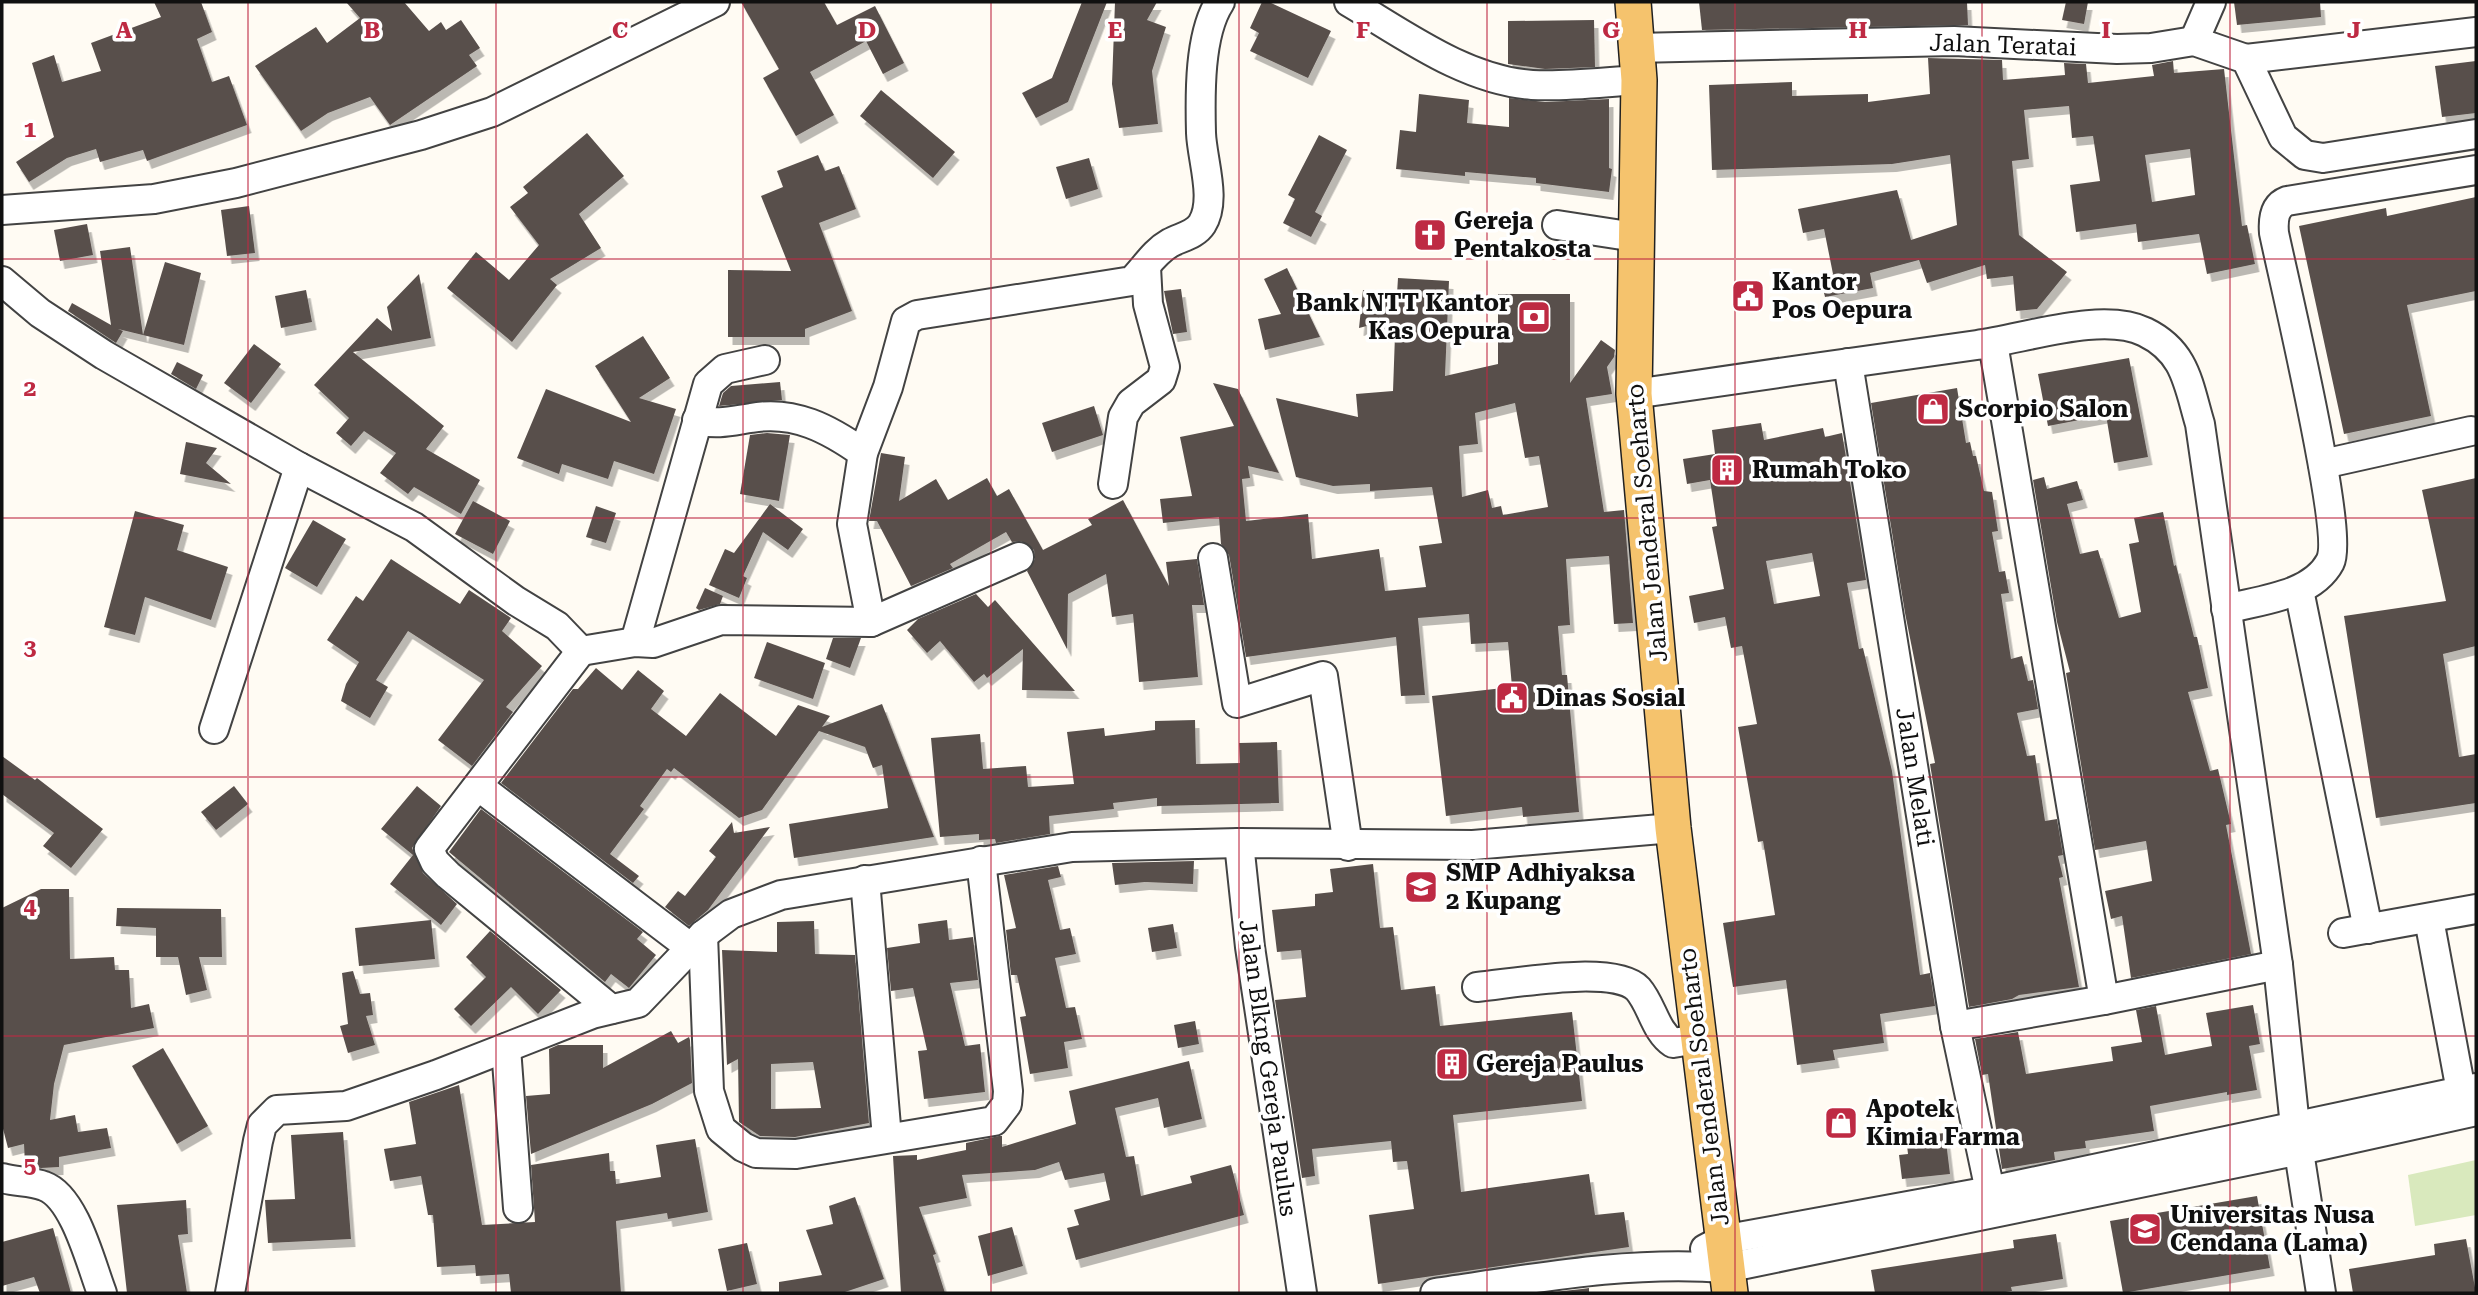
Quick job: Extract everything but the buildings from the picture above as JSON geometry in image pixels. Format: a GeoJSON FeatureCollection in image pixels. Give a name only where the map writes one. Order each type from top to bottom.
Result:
{"type":"FeatureCollection","features":[{"type":"Feature","properties":{"kind":"main road","name":"Jalan Jenderal Soeharto"},"geometry":{"type":"LineString","coordinates":[[1633,2],[1637,64],[1634,394],[1673,828],[1726,1267]]}},
{"type":"Feature","properties":{"kind":"street"},"geometry":{"type":"LineString","coordinates":[[2,210],[154,199],[236,183],[421,135],[492,111],[715,2]]}},
{"type":"Feature","properties":{"kind":"street"},"geometry":{"type":"LineString","coordinates":[[872,622],[852,524],[863,453],[888,387],[906,320],[918,315],[1132,281],[1156,252],[1194,232],[1203,223],[1208,201],[1201,133],[1205,39],[1220,2]]}},
{"type":"Feature","properties":{"kind":"street","name":"Jalan Teratai"},"geometry":{"type":"LineString","coordinates":[[1349,2],[1444,57],[1481,74],[1532,85],[1637,64],[1954,41],[2117,49],[2151,48],[2194,41],[2246,59]]}},
{"type":"Feature","properties":{"kind":"street"},"geometry":{"type":"LineString","coordinates":[[2194,41],[2211,2]]}},
{"type":"Feature","properties":{"kind":"street"},"geometry":{"type":"LineString","coordinates":[[2476,32],[2246,59],[2283,137],[2305,155],[2323,158],[2476,134]]}},
{"type":"Feature","properties":{"kind":"street"},"geometry":{"type":"LineString","coordinates":[[2227,609],[2299,590],[2316,579],[2330,562],[2334,546],[2323,464],[2274,233],[2273,223],[2278,208],[2287,201],[2476,170]]}},
{"type":"Feature","properties":{"kind":"street"},"geometry":{"type":"LineString","coordinates":[[1557,225],[1635,237]]}},
{"type":"Feature","properties":{"kind":"street"},"geometry":{"type":"LineString","coordinates":[[1112,484],[1123,417],[1131,403],[1161,380],[1166,367],[1148,304],[1146,267]]}},
{"type":"Feature","properties":{"kind":"street"},"geometry":{"type":"LineString","coordinates":[[2,281],[40,313],[104,355],[299,467],[414,527],[516,601],[557,625],[580,651]]}},
{"type":"Feature","properties":{"kind":"street"},"geometry":{"type":"LineString","coordinates":[[1634,394],[1993,343],[2072,327],[2121,325],[2143,331],[2164,343],[2182,362],[2200,424],[2278,965],[2297,1138],[2321,1293]]}},
{"type":"Feature","properties":{"kind":"street"},"geometry":{"type":"LineString","coordinates":[[1993,343],[2104,1000]]}},
{"type":"Feature","properties":{"kind":"street"},"geometry":{"type":"LineString","coordinates":[[635,642],[708,384],[725,369],[765,360]]}},
{"type":"Feature","properties":{"kind":"street","name":"Jalan Melati"},"geometry":{"type":"LineString","coordinates":[[1848,363],[1955,1026],[1990,1191]]}},
{"type":"Feature","properties":{"kind":"street"},"geometry":{"type":"LineString","coordinates":[[696,420],[712,424],[753,417],[797,418],[830,430],[863,453]]}},
{"type":"Feature","properties":{"kind":"street"},"geometry":{"type":"LineString","coordinates":[[2323,464],[2471,431]]}},
{"type":"Feature","properties":{"kind":"street"},"geometry":{"type":"LineString","coordinates":[[214,729],[299,467]]}},
{"type":"Feature","properties":{"kind":"street"},"geometry":{"type":"LineString","coordinates":[[611,1009],[435,862],[429,849],[580,651],[635,642],[653,643],[721,620],[872,622],[1019,557]]}},
{"type":"Feature","properties":{"kind":"street"},"geometry":{"type":"LineString","coordinates":[[1213,558],[1237,703],[1323,676],[1348,846]]}},
{"type":"Feature","properties":{"kind":"street"},"geometry":{"type":"LineString","coordinates":[[2299,590],[2355,931],[2476,909]]}},
{"type":"Feature","properties":{"kind":"street"},"geometry":{"type":"LineString","coordinates":[[478,786],[697,942],[709,1091],[721,1129],[743,1147],[777,1155],[994,1121],[1007,1104],[981,860]]}},
{"type":"Feature","properties":{"kind":"street"},"geometry":{"type":"LineString","coordinates":[[230,1293],[258,1141],[268,1116],[288,1108],[345,1106],[611,1009],[638,1003],[697,942],[752,904],[865,880],[1072,847],[1239,843],[1473,845],[1673,828]]}},
{"type":"Feature","properties":{"kind":"street","name":"Jalan Blkng Gereja Paulus"},"geometry":{"type":"LineString","coordinates":[[1239,843],[1250,947],[1301,1293]]}},
{"type":"Feature","properties":{"kind":"street"},"geometry":{"type":"LineString","coordinates":[[865,880],[887,1138]]}},
{"type":"Feature","properties":{"kind":"street"},"geometry":{"type":"LineString","coordinates":[[1436,1293],[1517,1279],[1676,1264],[1726,1267],[2471,1097],[2429,919]]}},
{"type":"Feature","properties":{"kind":"street"},"geometry":{"type":"LineString","coordinates":[[1955,1026],[2104,1000],[2278,965]]}},
{"type":"Feature","properties":{"kind":"street"},"geometry":{"type":"LineString","coordinates":[[1477,987],[1586,977],[1618,978],[1637,988],[1664,1037],[1673,1043],[1698,1039]]}},
{"type":"Feature","properties":{"kind":"street"},"geometry":{"type":"LineString","coordinates":[[506,1048],[518,1208]]}},
{"type":"Feature","properties":{"kind":"street"},"geometry":{"type":"LineString","coordinates":[[1726,1267],[1990,1191],[2297,1138]]}},
{"type":"Feature","properties":{"kind":"street"},"geometry":{"type":"LineString","coordinates":[[2,1178],[44,1185],[64,1200],[77,1226],[102,1293]]}},
{"type":"Feature","properties":{"kind":"green space"},"geometry":{"type":"Polygon","coordinates":[[[2476,1160],[2476,1215],[2415,1226],[2408,1175],[2476,1160]]]}},
{"type":"Feature","properties":{"kind":"place","name":"Gereja Pentakosta"},"geometry":{"type":"Point","coordinates":[1430,235]}},
{"type":"Feature","properties":{"kind":"place","name":"Kantor Pos Oepura"},"geometry":{"type":"Point","coordinates":[1748,296]}},
{"type":"Feature","properties":{"kind":"place","name":"Bank NTT Kantor Kas Oepura"},"geometry":{"type":"Point","coordinates":[1534,317]}},
{"type":"Feature","properties":{"kind":"place","name":"Scorpio Salon"},"geometry":{"type":"Point","coordinates":[1933,409]}},
{"type":"Feature","properties":{"kind":"place","name":"Rumah Toko"},"geometry":{"type":"Point","coordinates":[1727,470]}},
{"type":"Feature","properties":{"kind":"place","name":"Dinas Sosial"},"geometry":{"type":"Point","coordinates":[1512,698]}},
{"type":"Feature","properties":{"kind":"place","name":"SMP Adhiyaksa 2 Kupang"},"geometry":{"type":"Point","coordinates":[1421,887]}},
{"type":"Feature","properties":{"kind":"place","name":"Gereja Paulus"},"geometry":{"type":"Point","coordinates":[1452,1064]}},
{"type":"Feature","properties":{"kind":"place","name":"Apotek Kimia Farma"},"geometry":{"type":"Point","coordinates":[1841,1123]}},
{"type":"Feature","properties":{"kind":"place","name":"Universitas Nusa Cendana (Lama)"},"geometry":{"type":"Point","coordinates":[2145,1229]}}]}
